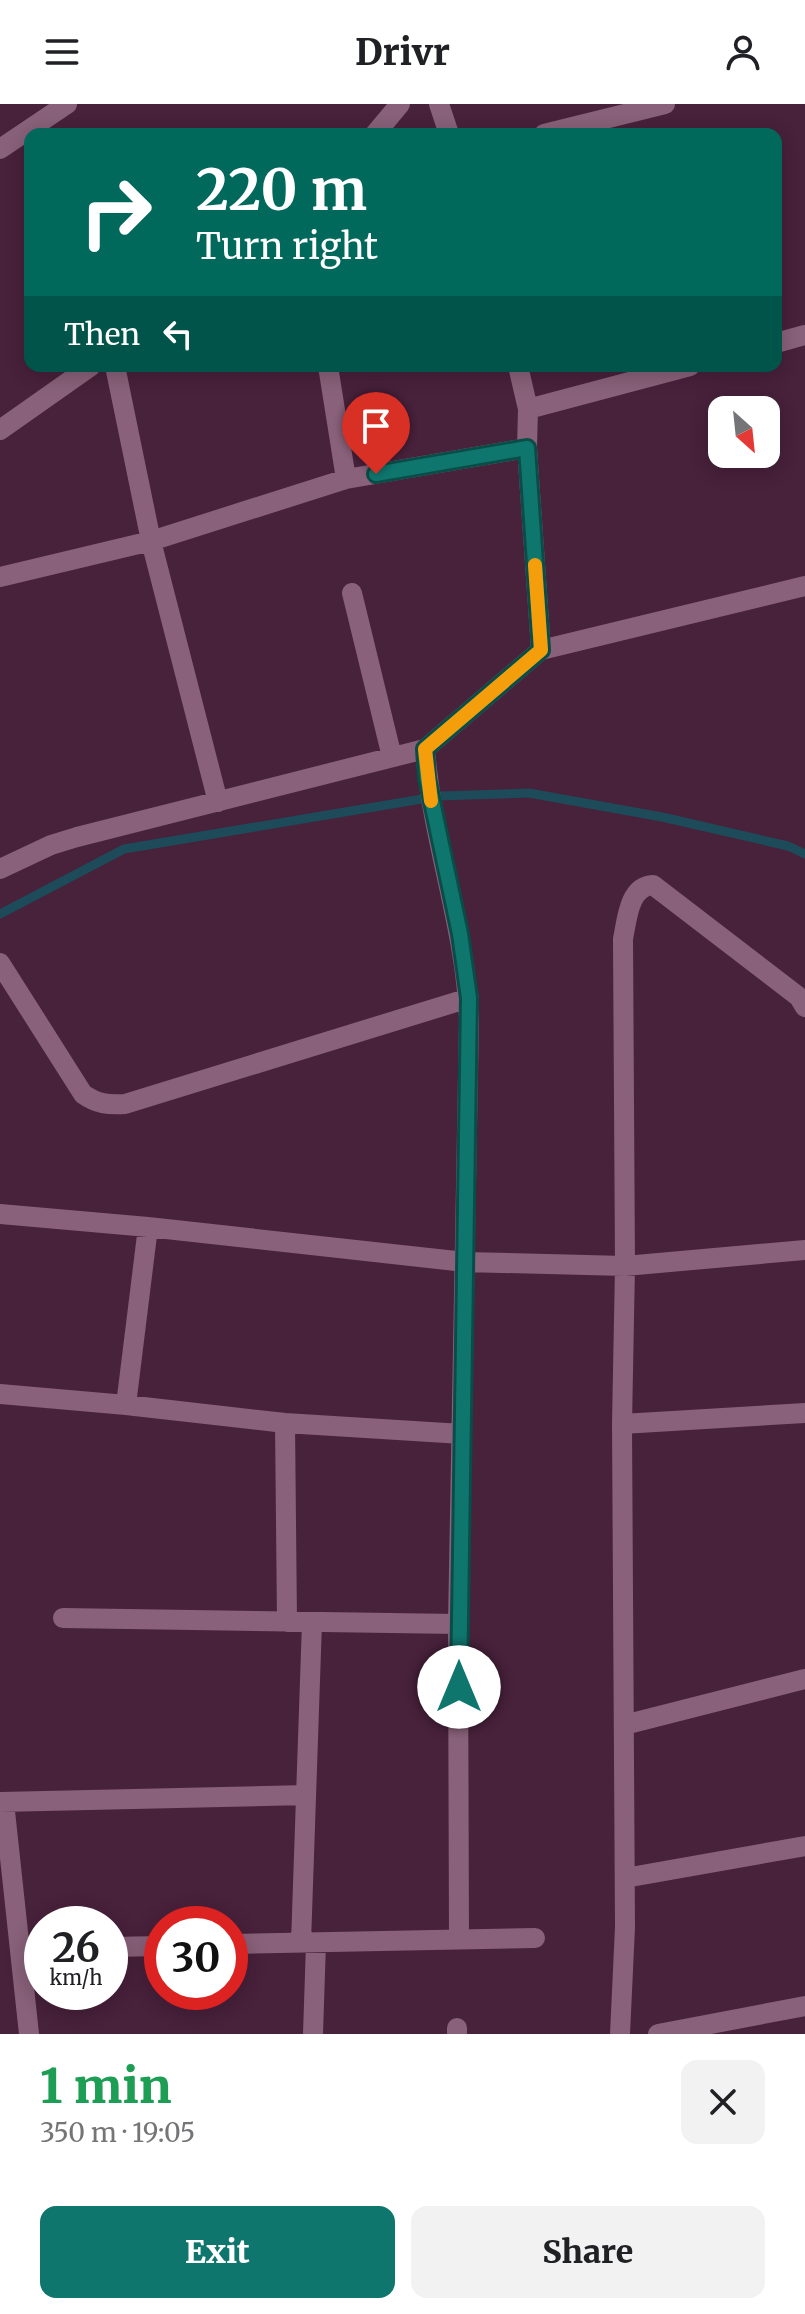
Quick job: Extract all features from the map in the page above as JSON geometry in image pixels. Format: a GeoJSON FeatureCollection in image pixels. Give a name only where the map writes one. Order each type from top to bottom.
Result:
{"type":"FeatureCollection","features":[{"type":"Feature","properties":{"kind":"street"},"geometry":{"type":"LineString","coordinates":[[31,128],[67,104]]}},
{"type":"Feature","properties":{"kind":"street"},"geometry":{"type":"LineString","coordinates":[[380,128],[400,104]]}},
{"type":"Feature","properties":{"kind":"street"},"geometry":{"type":"LineString","coordinates":[[439,104],[447,128]]}},
{"type":"Feature","properties":{"kind":"street"},"geometry":{"type":"LineString","coordinates":[[568,128],[665,104]]}},
{"type":"Feature","properties":{"kind":"street"},"geometry":{"type":"LineString","coordinates":[[0,149],[24,133]]}},
{"type":"Feature","properties":{"kind":"street"},"geometry":{"type":"LineString","coordinates":[[782,341],[805,335]]}},
{"type":"Feature","properties":{"kind":"street"},"geometry":{"type":"LineString","coordinates":[[0,430],[82,372]]}},
{"type":"Feature","properties":{"kind":"street"},"geometry":{"type":"LineString","coordinates":[[116,372],[151,541],[218,802]]}},
{"type":"Feature","properties":{"kind":"street"},"geometry":{"type":"LineString","coordinates":[[329,372],[346,479]]}},
{"type":"Feature","properties":{"kind":"street"},"geometry":{"type":"LineString","coordinates":[[519,372],[528,409],[527,448],[541,650]]}},
{"type":"Feature","properties":{"kind":"street"},"geometry":{"type":"LineString","coordinates":[[528,409],[667,372]]}},
{"type":"Feature","properties":{"kind":"street"},"geometry":{"type":"LineString","coordinates":[[0,577],[151,541],[346,479],[527,448]]}},
{"type":"Feature","properties":{"kind":"street"},"geometry":{"type":"LineString","coordinates":[[0,869],[51,845],[425,749],[541,650],[805,586]]}},
{"type":"Feature","properties":{"kind":"street"},"geometry":{"type":"LineString","coordinates":[[352,593],[392,757]]}},
{"type":"Feature","properties":{"kind":"street"},"geometry":{"type":"LineString","coordinates":[[425,749],[427,778],[460,934],[469,998],[458,1624],[459,1939]]}},
{"type":"Feature","properties":{"kind":"street"},"geometry":{"type":"LineString","coordinates":[[620,2034],[625,1878],[623,939],[628,914],[638,891],[644,886],[653,885],[799,997],[805,1007]]}},
{"type":"Feature","properties":{"kind":"street"},"geometry":{"type":"LineString","coordinates":[[0,963],[83,1094],[95,1103],[110,1105],[125,1104],[469,998]]}},
{"type":"Feature","properties":{"kind":"street"},"geometry":{"type":"LineString","coordinates":[[0,1214],[465,1262],[625,1266],[805,1250]]}},
{"type":"Feature","properties":{"kind":"street"},"geometry":{"type":"LineString","coordinates":[[126,1405],[148,1227]]}},
{"type":"Feature","properties":{"kind":"street"},"geometry":{"type":"LineString","coordinates":[[0,1394],[285,1423],[462,1434]]}},
{"type":"Feature","properties":{"kind":"street"},"geometry":{"type":"LineString","coordinates":[[622,1424],[805,1413]]}},
{"type":"Feature","properties":{"kind":"street"},"geometry":{"type":"LineString","coordinates":[[285,1423],[287,1622]]}},
{"type":"Feature","properties":{"kind":"street"},"geometry":{"type":"LineString","coordinates":[[63,1618],[458,1624]]}},
{"type":"Feature","properties":{"kind":"street"},"geometry":{"type":"LineString","coordinates":[[312,1622],[306,1795],[313,2034]]}},
{"type":"Feature","properties":{"kind":"street"},"geometry":{"type":"LineString","coordinates":[[624,1725],[805,1679]]}},
{"type":"Feature","properties":{"kind":"street"},"geometry":{"type":"LineString","coordinates":[[29,2034],[2,1802],[306,1795]]}},
{"type":"Feature","properties":{"kind":"street"},"geometry":{"type":"LineString","coordinates":[[625,1878],[805,1846]]}},
{"type":"Feature","properties":{"kind":"street"},"geometry":{"type":"LineString","coordinates":[[248,1944],[535,1938]]}},
{"type":"Feature","properties":{"kind":"street"},"geometry":{"type":"LineString","coordinates":[[20,1949],[24,1949]]}},
{"type":"Feature","properties":{"kind":"street"},"geometry":{"type":"LineString","coordinates":[[658,2034],[805,2006]]}},
{"type":"Feature","properties":{"kind":"waterway"},"geometry":{"type":"LineString","coordinates":[[0,914],[124,849],[440,796],[529,793],[662,817],[788,846],[805,854]]}},
{"type":"Feature","properties":{"kind":"slow traffic"},"geometry":{"type":"LineString","coordinates":[[431,801],[425,749],[541,650],[535,565]]}},
{"type":"Feature","properties":{"kind":"route"},"geometry":{"type":"LineString","coordinates":[[376,474],[527,448],[541,650],[425,749],[427,778],[460,934],[469,998],[459,1687]]}}]}
